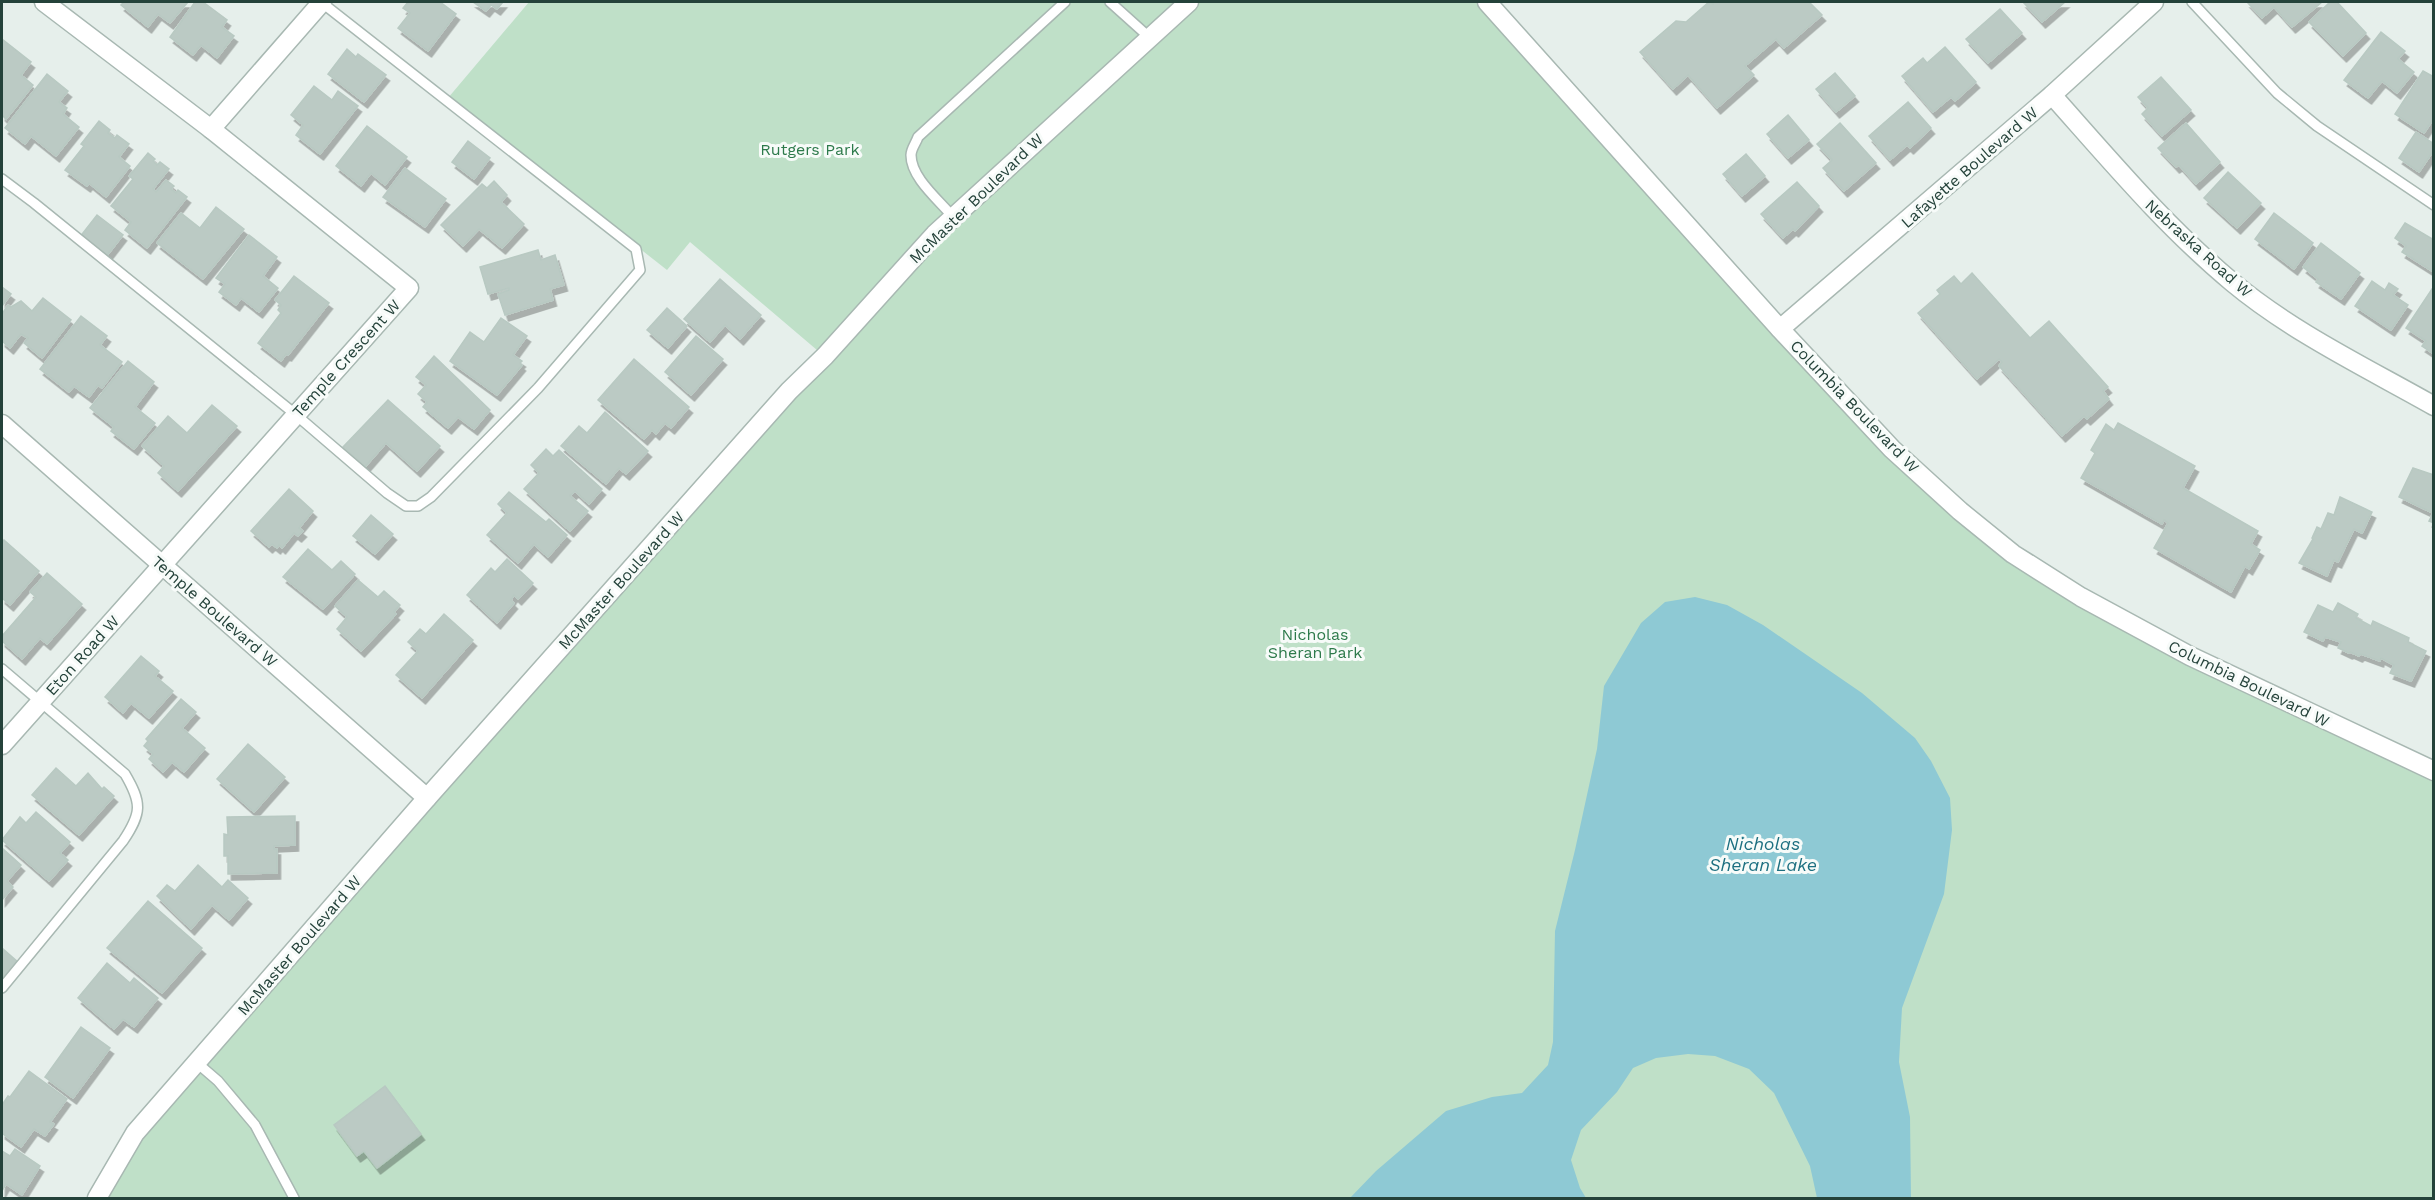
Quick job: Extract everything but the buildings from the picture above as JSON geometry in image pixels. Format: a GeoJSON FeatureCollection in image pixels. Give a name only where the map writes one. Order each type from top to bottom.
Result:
{"type":"FeatureCollection","features":[{"type":"Feature","properties":{"kind":"street","name":"Temple Crescent W"},"geometry":{"type":"LineString","coordinates":[[44,2],[211,129],[409,288],[162,564]]}},
{"type":"Feature","properties":{"kind":"street"},"geometry":{"type":"LineString","coordinates":[[211,129],[321,2]]}},
{"type":"Feature","properties":{"kind":"street","name":"McMaster Boulevard W"},"geometry":{"type":"LineString","coordinates":[[97,1198],[135,1133],[427,798],[789,391],[825,356],[935,234],[1189,2]]}},
{"type":"Feature","properties":{"kind":"street","name":"Columbia Boulevard W"},"geometry":{"type":"LineString","coordinates":[[1487,2],[1780,329],[1892,449],[1960,511],[2013,554],[2081,597],[2190,656],[2433,771]]}},
{"type":"Feature","properties":{"kind":"street","name":"Lafayette Boulevard W"},"geometry":{"type":"LineString","coordinates":[[1780,329],[2052,94],[2154,2]]}},
{"type":"Feature","properties":{"kind":"street","name":"Nebraska Road W"},"geometry":{"type":"LineString","coordinates":[[2052,94],[2160,217],[2232,282],[2284,320],[2433,406]]}},
{"type":"Feature","properties":{"kind":"street","name":"Temple Boulevard W"},"geometry":{"type":"LineString","coordinates":[[2,424],[427,798]]}},
{"type":"Feature","properties":{"kind":"street","name":"Eton Road W"},"geometry":{"type":"LineString","coordinates":[[2,745],[162,564]]}},
{"type":"Feature","properties":{"kind":"lane"},"geometry":{"type":"LineString","coordinates":[[2,179],[295,414],[387,493],[406,506],[418,506],[431,497],[538,388],[640,270],[636,249],[321,2]]}},
{"type":"Feature","properties":{"kind":"lane"},"geometry":{"type":"LineString","coordinates":[[953,217],[919,178],[913,166],[910,153],[918,137],[1065,2]]}},
{"type":"Feature","properties":{"kind":"lane"},"geometry":{"type":"LineString","coordinates":[[1110,2],[1149,37]]}},
{"type":"Feature","properties":{"kind":"lane"},"geometry":{"type":"LineString","coordinates":[[2192,2],[2277,93],[2317,126],[2433,206]]}},
{"type":"Feature","properties":{"kind":"lane"},"geometry":{"type":"LineString","coordinates":[[2,669],[125,774],[136,792],[139,807],[136,822],[123,841],[2,988]]}},
{"type":"Feature","properties":{"kind":"lane"},"geometry":{"type":"LineString","coordinates":[[196,1062],[218,1081],[255,1125],[294,1198]]}},
{"type":"Feature","properties":{"kind":"green space","name":"Nicholas Sheran Park"},"geometry":{"type":"Polygon","coordinates":[[[529,2],[1487,2],[1892,449],[2081,597],[2433,771],[2433,1198],[100,1198],[135,1133],[824,356],[690,242],[667,270],[448,98],[529,2]]]}},
{"type":"Feature","properties":{"kind":"water","name":"Nicholas Sheran Lake"},"geometry":{"type":"Polygon","coordinates":[[[1695,597],[1727,605],[1763,625],[1862,693],[1915,738],[1931,761],[1950,798],[1952,830],[1944,894],[1902,1008],[1899,1062],[1910,1117],[1911,1198],[1817,1198],[1810,1166],[1774,1093],[1749,1069],[1715,1056],[1688,1054],[1656,1058],[1633,1068],[1617,1092],[1581,1130],[1571,1160],[1580,1188],[1586,1198],[1350,1198],[1376,1171],[1446,1111],[1492,1097],[1522,1093],[1548,1065],[1553,1042],[1555,931],[1597,749],[1604,686],[1641,623],[1665,602],[1695,597]]]}},
{"type":"Feature","properties":{"kind":"park label","name":"Rutgers Park"},"geometry":{"type":"Point","coordinates":[810,149]}}]}
